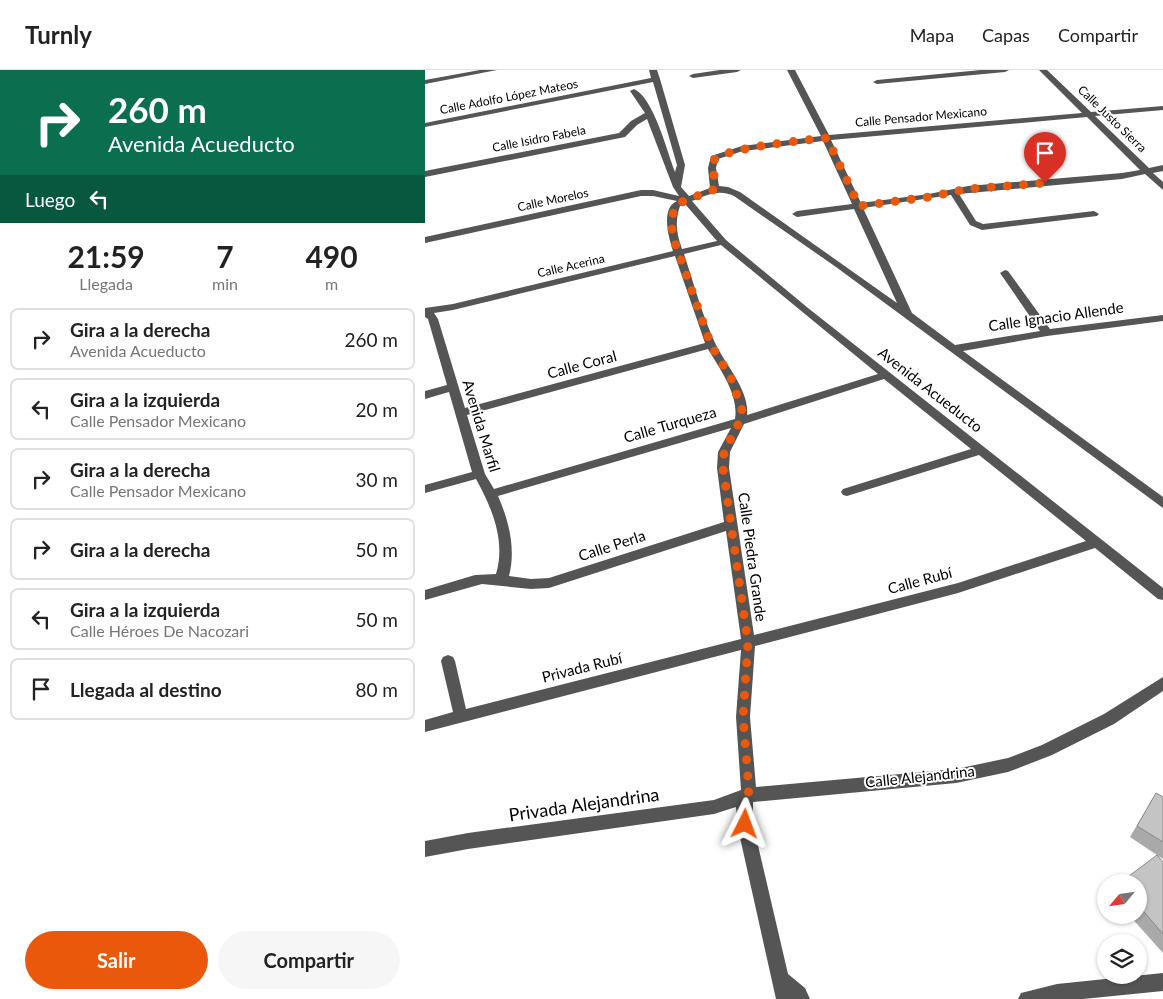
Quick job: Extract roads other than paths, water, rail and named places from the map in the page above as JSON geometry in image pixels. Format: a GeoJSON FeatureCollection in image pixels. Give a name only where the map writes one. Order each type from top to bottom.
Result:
{"type":"FeatureCollection","features":[{"type":"Feature","properties":{"kind":"street"},"geometry":{"type":"LineString","coordinates":[[425,82],[493,70]]}},
{"type":"Feature","properties":{"kind":"street"},"geometry":{"type":"LineString","coordinates":[[653,70],[681,165],[681,172],[676,183]]}},
{"type":"Feature","properties":{"kind":"street"},"geometry":{"type":"LineString","coordinates":[[693,76],[737,70]]}},
{"type":"Feature","properties":{"kind":"street"},"geometry":{"type":"LineString","coordinates":[[791,70],[827,138],[908,316]]}},
{"type":"Feature","properties":{"kind":"street"},"geometry":{"type":"LineString","coordinates":[[877,82],[1005,70]]}},
{"type":"Feature","properties":{"kind":"street","name":"Calle Justo Sierra"},"geometry":{"type":"LineString","coordinates":[[1043,70],[1163,187]]}},
{"type":"Feature","properties":{"kind":"street","name":"Calle Adolfo López Mateos"},"geometry":{"type":"LineString","coordinates":[[425,125],[656,79]]}},
{"type":"Feature","properties":{"kind":"street","name":"Avenida Acueducto"},"geometry":{"type":"LineString","coordinates":[[634,91],[651,114],[679,191],[723,242],[886,375],[1163,595]]}},
{"type":"Feature","properties":{"kind":"street","name":"Calle Pensador Mexicano"},"geometry":{"type":"LineString","coordinates":[[715,189],[714,158],[742,149],[827,138],[1163,108]]}},
{"type":"Feature","properties":{"kind":"street","name":"Calle Isidro Fabela"},"geometry":{"type":"LineString","coordinates":[[425,174],[615,137],[625,133],[633,123],[651,114]]}},
{"type":"Feature","properties":{"kind":"street"},"geometry":{"type":"LineString","coordinates":[[797,214],[954,193],[967,189],[1121,176],[1163,168]]}},
{"type":"Feature","properties":{"kind":"street"},"geometry":{"type":"LineString","coordinates":[[740,421],[742,410],[735,386],[711,345],[678,254],[673,237],[671,219],[677,204],[715,189],[725,189],[737,194],[839,265],[1163,503]]}},
{"type":"Feature","properties":{"kind":"street","name":"Calle Morelos"},"geometry":{"type":"LineString","coordinates":[[425,240],[641,194],[653,193],[685,200]]}},
{"type":"Feature","properties":{"kind":"street"},"geometry":{"type":"LineString","coordinates":[[954,193],[973,223],[982,227],[1095,214]]}},
{"type":"Feature","properties":{"kind":"street","name":"Calle Acerina"},"geometry":{"type":"LineString","coordinates":[[425,312],[453,307],[723,242]]}},
{"type":"Feature","properties":{"kind":"street"},"geometry":{"type":"LineString","coordinates":[[1005,273],[1047,333]]}},
{"type":"Feature","properties":{"kind":"street","name":"Avenida Marfil"},"geometry":{"type":"LineString","coordinates":[[425,312],[433,319],[479,474],[491,494],[501,523],[507,564],[501,580]]}},
{"type":"Feature","properties":{"kind":"street","name":"Calle Ignacio Allende"},"geometry":{"type":"LineString","coordinates":[[953,349],[1047,333],[1163,318]]}},
{"type":"Feature","properties":{"kind":"street","name":"Calle Coral"},"geometry":{"type":"LineString","coordinates":[[461,413],[711,345]]}},
{"type":"Feature","properties":{"kind":"street","name":"Calle Turqueza"},"geometry":{"type":"LineString","coordinates":[[491,494],[740,421],[886,375]]}},
{"type":"Feature","properties":{"kind":"street"},"geometry":{"type":"LineString","coordinates":[[425,395],[453,387]]}},
{"type":"Feature","properties":{"kind":"street","name":"Calle Piedra Grande"},"geometry":{"type":"LineString","coordinates":[[740,421],[727,443],[723,468],[748,643],[743,717],[749,790],[745,807],[745,824],[785,999]]}},
{"type":"Feature","properties":{"kind":"street"},"geometry":{"type":"LineString","coordinates":[[847,492],[982,450]]}},
{"type":"Feature","properties":{"kind":"street"},"geometry":{"type":"LineString","coordinates":[[425,489],[479,474]]}},
{"type":"Feature","properties":{"kind":"street","name":"Calle Perla"},"geometry":{"type":"LineString","coordinates":[[425,595],[471,581],[501,580],[533,585],[549,583],[732,524]]}},
{"type":"Feature","properties":{"kind":"street","name":"Calle Rubí"},"geometry":{"type":"LineString","coordinates":[[748,643],[958,588],[1097,542]]}},
{"type":"Feature","properties":{"kind":"street","name":"Privada Rubí"},"geometry":{"type":"LineString","coordinates":[[425,726],[748,643]]}},
{"type":"Feature","properties":{"kind":"street"},"geometry":{"type":"LineString","coordinates":[[448,661],[461,716]]}},
{"type":"Feature","properties":{"kind":"street","name":"Calle Alejandrina"},"geometry":{"type":"LineString","coordinates":[[747,796],[771,792],[956,776],[1008,765],[1047,750],[1109,719],[1163,683]]}},
{"type":"Feature","properties":{"kind":"street","name":"Privada Alejandrina"},"geometry":{"type":"LineString","coordinates":[[425,849],[468,841],[713,807],[747,796]]}},
{"type":"Feature","properties":{"kind":"street"},"geometry":{"type":"LineString","coordinates":[[780,979],[799,994],[801,999]]}},
{"type":"Feature","properties":{"kind":"street"},"geometry":{"type":"LineString","coordinates":[[1027,999],[1057,993],[1163,982]]}}]}
